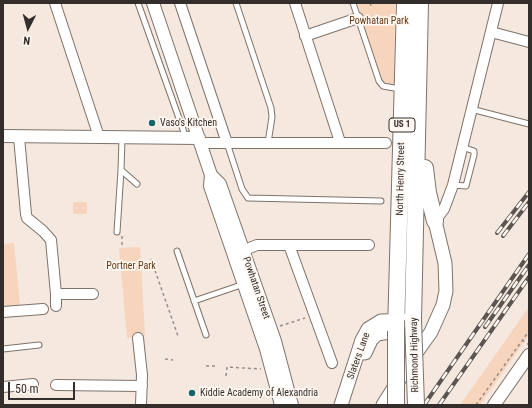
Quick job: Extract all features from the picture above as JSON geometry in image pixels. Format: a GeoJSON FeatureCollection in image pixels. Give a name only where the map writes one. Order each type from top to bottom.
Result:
{"type":"FeatureCollection","features":[{"type":"Feature","properties":{"kind":"highway","name":"North Henry Street"},"geometry":{"type":"LineString","coordinates":[[396,326],[400,246],[405,3]]}},
{"type":"Feature","properties":{"kind":"highway","name":"North Henry Street"},"geometry":{"type":"LineString","coordinates":[[413,312],[419,113],[420,3]]}},
{"type":"Feature","properties":{"kind":"highway"},"geometry":{"type":"LineString","coordinates":[[419,113],[428,193],[435,221]]}},
{"type":"Feature","properties":{"kind":"highway","name":"Richmond Highway"},"geometry":{"type":"LineString","coordinates":[[413,312],[416,405]]}},
{"type":"Feature","properties":{"kind":"highway","name":"Richmond Highway"},"geometry":{"type":"LineString","coordinates":[[396,326],[396,405]]}},
{"type":"Feature","properties":{"kind":"main road"},"geometry":{"type":"LineString","coordinates":[[384,405],[416,353],[431,332],[443,305],[446,291],[446,271],[435,221]]}},
{"type":"Feature","properties":{"kind":"main road","name":"Slaters Lane"},"geometry":{"type":"LineString","coordinates":[[351,405],[363,360],[371,340],[377,334],[396,326],[413,312]]}},
{"type":"Feature","properties":{"kind":"main road","name":"Slaters Lane"},"geometry":{"type":"LineString","coordinates":[[341,405],[362,340],[368,329],[381,321],[396,326]]}},
{"type":"Feature","properties":{"kind":"street"},"geometry":{"type":"LineString","coordinates":[[55,3],[99,137]]}},
{"type":"Feature","properties":{"kind":"street","name":"Powhatan Street"},"geometry":{"type":"LineString","coordinates":[[153,3],[190,107],[211,175],[220,184],[238,252],[249,283],[275,341],[292,405]]}},
{"type":"Feature","properties":{"kind":"street"},"geometry":{"type":"LineString","coordinates":[[180,3],[227,143]]}},
{"type":"Feature","properties":{"kind":"street"},"geometry":{"type":"LineString","coordinates":[[294,3],[340,142]]}},
{"type":"Feature","properties":{"kind":"street"},"geometry":{"type":"LineString","coordinates":[[435,221],[444,209],[453,185],[498,3]]}},
{"type":"Feature","properties":{"kind":"street"},"geometry":{"type":"LineString","coordinates":[[305,36],[358,18]]}},
{"type":"Feature","properties":{"kind":"street"},"geometry":{"type":"LineString","coordinates":[[491,32],[529,42]]}},
{"type":"Feature","properties":{"kind":"street"},"geometry":{"type":"LineString","coordinates":[[3,136],[186,138],[227,143],[386,143]]}},
{"type":"Feature","properties":{"kind":"street"},"geometry":{"type":"LineString","coordinates":[[19,137],[26,214],[27,218],[43,230],[51,240],[56,306]]}},
{"type":"Feature","properties":{"kind":"street"},"geometry":{"type":"LineString","coordinates":[[289,245],[332,363]]}},
{"type":"Feature","properties":{"kind":"street"},"geometry":{"type":"LineString","coordinates":[[238,252],[257,246],[369,245]]}},
{"type":"Feature","properties":{"kind":"street","name":"Powhatan Street"},"geometry":{"type":"LineString","coordinates":[[249,283],[281,405]]}},
{"type":"Feature","properties":{"kind":"street"},"geometry":{"type":"LineString","coordinates":[[56,294],[93,294]]}},
{"type":"Feature","properties":{"kind":"street"},"geometry":{"type":"LineString","coordinates":[[3,312],[43,308]]}},
{"type":"Feature","properties":{"kind":"street"},"geometry":{"type":"LineString","coordinates":[[138,338],[142,386],[141,405]]}},
{"type":"Feature","properties":{"kind":"street"},"geometry":{"type":"LineString","coordinates":[[494,405],[529,355]]}},
{"type":"Feature","properties":{"kind":"street"},"geometry":{"type":"LineString","coordinates":[[3,387],[33,384]]}},
{"type":"Feature","properties":{"kind":"street"},"geometry":{"type":"LineString","coordinates":[[56,386],[142,386]]}},
{"type":"Feature","properties":{"kind":"lane"},"geometry":{"type":"LineString","coordinates":[[138,3],[186,138]]}},
{"type":"Feature","properties":{"kind":"lane"},"geometry":{"type":"LineString","coordinates":[[236,3],[271,108],[272,117],[268,143]]}},
{"type":"Feature","properties":{"kind":"lane"},"geometry":{"type":"LineString","coordinates":[[353,3],[379,81],[383,86],[403,89]]}},
{"type":"Feature","properties":{"kind":"lane"},"geometry":{"type":"LineString","coordinates":[[176,111],[190,107]]}},
{"type":"Feature","properties":{"kind":"lane"},"geometry":{"type":"LineString","coordinates":[[471,109],[529,124]]}},
{"type":"Feature","properties":{"kind":"lane"},"geometry":{"type":"LineString","coordinates":[[117,232],[122,137]]}},
{"type":"Feature","properties":{"kind":"lane"},"geometry":{"type":"LineString","coordinates":[[227,143],[242,189],[248,198],[382,201]]}},
{"type":"Feature","properties":{"kind":"lane"},"geometry":{"type":"LineString","coordinates":[[453,185],[466,186],[474,155],[474,151],[462,147]]}},
{"type":"Feature","properties":{"kind":"lane"},"geometry":{"type":"LineString","coordinates":[[121,170],[137,184]]}},
{"type":"Feature","properties":{"kind":"lane"},"geometry":{"type":"LineString","coordinates":[[177,252],[206,335]]}},
{"type":"Feature","properties":{"kind":"lane"},"geometry":{"type":"LineString","coordinates":[[194,301],[249,283]]}},
{"type":"Feature","properties":{"kind":"lane"},"geometry":{"type":"LineString","coordinates":[[3,349],[39,345]]}},
{"type":"Feature","properties":{"kind":"path"},"geometry":{"type":"LineString","coordinates":[[151,259],[178,336]]}},
{"type":"Feature","properties":{"kind":"path"},"geometry":{"type":"LineString","coordinates":[[279,326],[308,317]]}},
{"type":"Feature","properties":{"kind":"path"},"geometry":{"type":"LineString","coordinates":[[476,405],[529,331]]}},
{"type":"Feature","properties":{"kind":"path"},"geometry":{"type":"LineString","coordinates":[[522,340],[529,345]]}},
{"type":"Feature","properties":{"kind":"path"},"geometry":{"type":"LineString","coordinates":[[165,359],[173,360]]}},
{"type":"Feature","properties":{"kind":"path"},"geometry":{"type":"LineString","coordinates":[[206,366],[215,366]]}},
{"type":"Feature","properties":{"kind":"path"},"geometry":{"type":"LineString","coordinates":[[226,376],[227,368],[271,370]]}},
{"type":"Feature","properties":{"kind":"green space","name":"Powhatan Park"},"geometry":{"type":"Polygon","coordinates":[[[358,3],[395,3],[394,85],[384,82],[379,75],[365,32],[358,3]]]}},
{"type":"Feature","properties":{"kind":"green space"},"geometry":{"type":"Polygon","coordinates":[[[73,202],[87,202],[87,214],[73,214],[73,202]]]}},
{"type":"Feature","properties":{"kind":"green space"},"geometry":{"type":"Polygon","coordinates":[[[14,243],[20,305],[3,307],[3,244],[14,243]]]}},
{"type":"Feature","properties":{"kind":"green space","name":"Portner Park"},"geometry":{"type":"Polygon","coordinates":[[[140,247],[145,335],[127,338],[119,248],[140,247]]]}},
{"type":"Feature","properties":{"kind":"green space"},"geometry":{"type":"Polygon","coordinates":[[[529,307],[529,335],[480,405],[460,405],[529,307]]]}},
{"type":"Feature","properties":{"kind":"railway"},"geometry":{"type":"LineString","coordinates":[[497,233],[529,192]]}},
{"type":"Feature","properties":{"kind":"railway"},"geometry":{"type":"LineString","coordinates":[[503,236],[529,202]]}},
{"type":"Feature","properties":{"kind":"railway"},"geometry":{"type":"LineString","coordinates":[[424,405],[529,254]]}},
{"type":"Feature","properties":{"kind":"railway"},"geometry":{"type":"LineString","coordinates":[[485,327],[529,265]]}},
{"type":"Feature","properties":{"kind":"railway"},"geometry":{"type":"LineString","coordinates":[[439,405],[529,277]]}},
{"type":"Feature","properties":{"kind":"place","name":"Vaso's Kitchen"},"geometry":{"type":"Point","coordinates":[152,123]}},
{"type":"Feature","properties":{"kind":"place","name":"Kiddie Academy of Alexandria"},"geometry":{"type":"Point","coordinates":[192,393]}}]}
